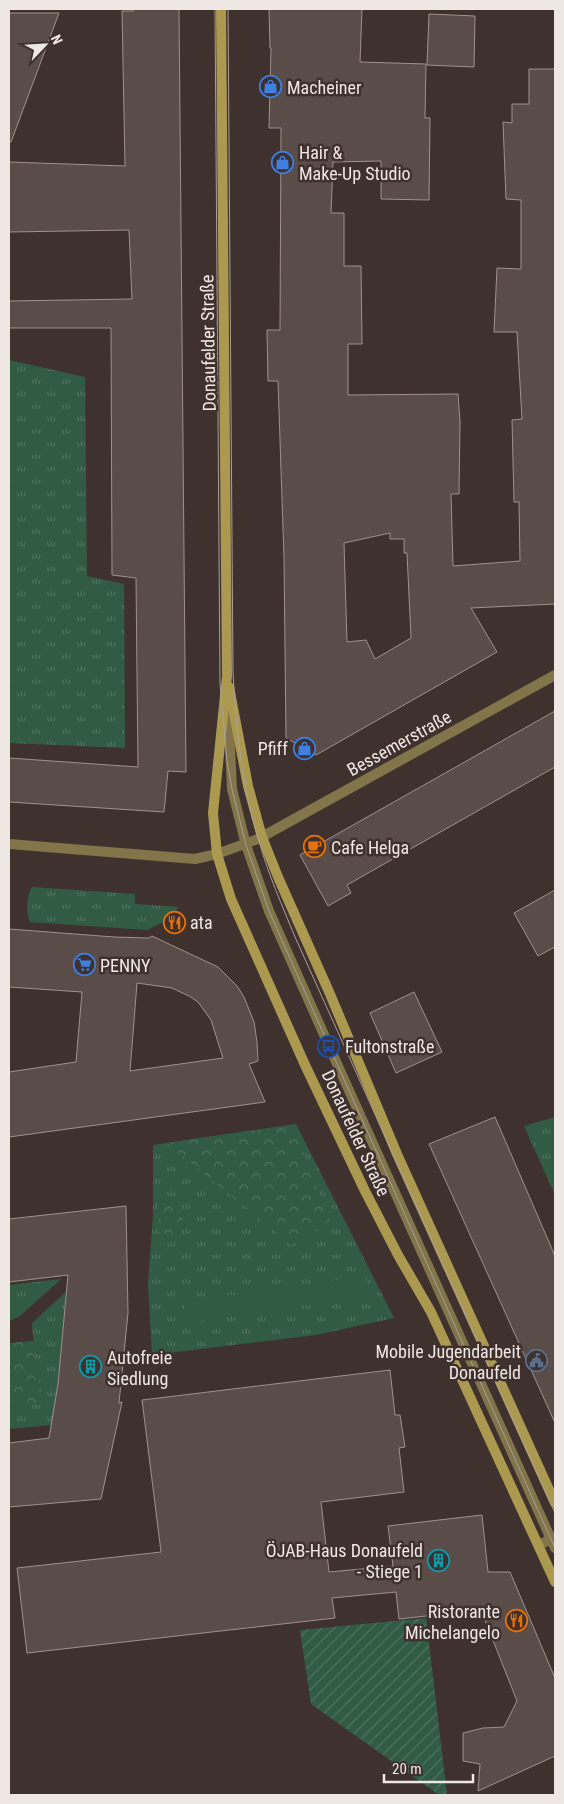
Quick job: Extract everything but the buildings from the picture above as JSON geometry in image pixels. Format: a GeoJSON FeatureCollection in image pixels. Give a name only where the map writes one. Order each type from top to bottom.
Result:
{"type":"FeatureCollection","features":[{"type":"Feature","properties":{"kind":"main road","name":"Donaufelder Straße"},"geometry":{"type":"LineString","coordinates":[[221,9],[227,676],[213,813],[217,854],[231,899],[305,1065],[365,1191],[398,1255],[431,1312],[555,1582]]}},
{"type":"Feature","properties":{"kind":"main road","name":"Donaufelder Straße"},"geometry":{"type":"LineString","coordinates":[[227,676],[260,838],[397,1154],[555,1502]]}},
{"type":"Feature","properties":{"kind":"street","name":"Bessemerstraße"},"geometry":{"type":"LineString","coordinates":[[260,838],[555,675]]}},
{"type":"Feature","properties":{"kind":"street","name":"Donaufelder Straße"},"geometry":{"type":"LineString","coordinates":[[227,676],[232,789],[246,845],[269,911],[554,1541]]}},
{"type":"Feature","properties":{"kind":"street"},"geometry":{"type":"LineString","coordinates":[[9,844],[195,859],[246,845],[260,838]]}},
{"type":"Feature","properties":{"kind":"street"},"geometry":{"type":"LineString","coordinates":[[539,1546],[554,1541]]}},
{"type":"Feature","properties":{"kind":"green space"},"geometry":{"type":"Polygon","coordinates":[[[9,360],[85,377],[87,576],[124,584],[125,748],[9,743],[9,360]]]}},
{"type":"Feature","properties":{"kind":"green space"},"geometry":{"type":"Polygon","coordinates":[[[32,887],[135,894],[135,904],[179,907],[167,920],[147,930],[30,922],[27,904],[32,887]]]}},
{"type":"Feature","properties":{"kind":"green space"},"geometry":{"type":"Polygon","coordinates":[[[555,1117],[555,1195],[524,1126],[555,1117]]]}},
{"type":"Feature","properties":{"kind":"green space"},"geometry":{"type":"Polygon","coordinates":[[[296,1124],[394,1318],[316,1335],[152,1355],[148,1284],[153,1215],[153,1145],[296,1124]]]}},
{"type":"Feature","properties":{"kind":"green space"},"geometry":{"type":"Polygon","coordinates":[[[293,1125],[331,1223],[291,1245],[166,1143],[293,1125]]]}},
{"type":"Feature","properties":{"kind":"green space"},"geometry":{"type":"Polygon","coordinates":[[[158,1204],[188,1211],[165,1248],[160,1245],[158,1204]]]}},
{"type":"Feature","properties":{"kind":"green space"},"geometry":{"type":"Polygon","coordinates":[[[364,1276],[373,1295],[186,1323],[184,1302],[364,1276]]]}},
{"type":"Feature","properties":{"kind":"green space"},"geometry":{"type":"Polygon","coordinates":[[[61,1279],[20,1316],[9,1321],[9,1285],[61,1279]]]}},
{"type":"Feature","properties":{"kind":"green space"},"geometry":{"type":"Polygon","coordinates":[[[66,1292],[58,1384],[51,1425],[9,1429],[9,1364],[35,1364],[32,1323],[66,1292]]]}},
{"type":"Feature","properties":{"kind":"green space"},"geometry":{"type":"Polygon","coordinates":[[[34,1341],[35,1365],[44,1402],[9,1410],[9,1343],[34,1341]]]}},
{"type":"Feature","properties":{"kind":"green space"},"geometry":{"type":"Polygon","coordinates":[[[426,1618],[447,1795],[439,1795],[311,1704],[300,1630],[426,1618]]]}},
{"type":"Feature","properties":{"kind":"tram line"},"geometry":{"type":"LineString","coordinates":[[215,9],[220,684],[227,761],[232,789],[246,845],[269,911],[555,1548]]}},
{"type":"Feature","properties":{"kind":"tram line"},"geometry":{"type":"LineString","coordinates":[[228,9],[233,672],[238,736],[248,799],[267,865],[295,937],[555,1513]]}},
{"type":"Feature","properties":{"kind":"place","name":"Macheiner"},"geometry":{"type":"Point","coordinates":[271,87]}},
{"type":"Feature","properties":{"kind":"place","name":"Hair & Make-Up Studio"},"geometry":{"type":"Point","coordinates":[283,162]}},
{"type":"Feature","properties":{"kind":"place","name":"Pfiff"},"geometry":{"type":"Point","coordinates":[304,748]}},
{"type":"Feature","properties":{"kind":"place","name":"Cafe Helga"},"geometry":{"type":"Point","coordinates":[315,847]}},
{"type":"Feature","properties":{"kind":"place","name":"ata"},"geometry":{"type":"Point","coordinates":[174,922]}},
{"type":"Feature","properties":{"kind":"place","name":"PENNY"},"geometry":{"type":"Point","coordinates":[84,965]}},
{"type":"Feature","properties":{"kind":"place","name":"Fultonstraße"},"geometry":{"type":"Point","coordinates":[329,1046]}},
{"type":"Feature","properties":{"kind":"place","name":"Mobile Jugendarbeit Donaufeld"},"geometry":{"type":"Point","coordinates":[537,1361]}},
{"type":"Feature","properties":{"kind":"place","name":"Autofreie Siedlung"},"geometry":{"type":"Point","coordinates":[91,1367]}},
{"type":"Feature","properties":{"kind":"place","name":"ÖJAB-Haus Donaufeld - Stiege 1"},"geometry":{"type":"Point","coordinates":[439,1560]}},
{"type":"Feature","properties":{"kind":"place","name":"Ristorante Michelangelo"},"geometry":{"type":"Point","coordinates":[516,1621]}}]}
